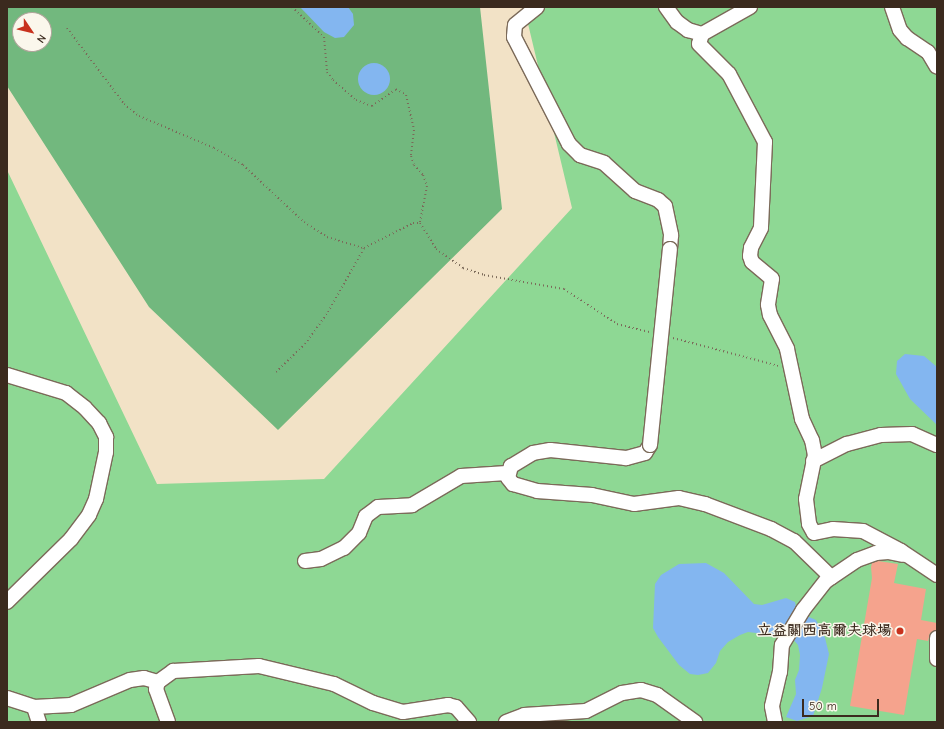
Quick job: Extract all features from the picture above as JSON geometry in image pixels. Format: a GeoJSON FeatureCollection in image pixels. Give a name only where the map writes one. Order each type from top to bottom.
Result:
{"type":"FeatureCollection","features":[{"type":"Feature","properties":{"kind":"lane"},"geometry":{"type":"LineString","coordinates":[[305,561],[321,559],[344,548],[359,533],[366,516],[378,507],[412,505],[461,476],[507,473],[521,458],[533,453],[550,450],[626,458],[645,453],[650,445],[672,235],[665,206],[658,200],[634,191],[604,163],[580,155],[569,144],[514,37],[515,25],[537,7]]}},
{"type":"Feature","properties":{"kind":"lane"},"geometry":{"type":"LineString","coordinates":[[666,7],[677,22],[688,30],[702,34]]}},
{"type":"Feature","properties":{"kind":"lane"},"geometry":{"type":"LineString","coordinates":[[750,7],[702,34],[699,44],[729,74],[765,142],[762,228],[751,248],[750,256],[752,262],[772,279],[768,305],[770,315],[787,348],[802,419],[812,440],[813,462],[806,498],[806,515],[814,532],[811,554]]}},
{"type":"Feature","properties":{"kind":"lane"},"geometry":{"type":"LineString","coordinates":[[892,7],[907,38],[928,52],[937,67]]}},
{"type":"Feature","properties":{"kind":"lane"},"geometry":{"type":"LineString","coordinates":[[7,375],[66,394],[85,408],[103,430],[106,437],[106,452],[96,499],[89,515],[71,539],[7,602]]}},
{"type":"Feature","properties":{"kind":"lane"},"geometry":{"type":"LineString","coordinates":[[813,462],[847,444],[881,435],[912,434],[937,444]]}},
{"type":"Feature","properties":{"kind":"lane"},"geometry":{"type":"LineString","coordinates":[[507,473],[513,484],[537,492],[592,495],[634,504],[679,498],[694,500],[771,528],[794,541],[811,554],[831,578]]}},
{"type":"Feature","properties":{"kind":"lane"},"geometry":{"type":"LineString","coordinates":[[814,532],[833,529],[864,531],[937,575]]}},
{"type":"Feature","properties":{"kind":"lane"},"geometry":{"type":"LineString","coordinates":[[775,722],[772,706],[785,638],[802,610],[831,578],[857,560],[876,553],[888,552],[914,560]]}},
{"type":"Feature","properties":{"kind":"lane"},"geometry":{"type":"LineString","coordinates":[[937,638],[937,660]]}},
{"type":"Feature","properties":{"kind":"lane"},"geometry":{"type":"LineString","coordinates":[[158,682],[173,671],[186,669],[259,666],[334,684],[373,703],[403,712],[448,705],[456,707],[469,722]]}},
{"type":"Feature","properties":{"kind":"lane"},"geometry":{"type":"LineString","coordinates":[[7,698],[34,707],[71,705],[130,680],[144,678],[158,682]]}},
{"type":"Feature","properties":{"kind":"lane"},"geometry":{"type":"LineString","coordinates":[[158,682],[158,698],[168,722]]}},
{"type":"Feature","properties":{"kind":"lane"},"geometry":{"type":"LineString","coordinates":[[506,722],[524,715],[575,713],[622,693],[641,690],[657,695],[695,722]]}},
{"type":"Feature","properties":{"kind":"lane"},"geometry":{"type":"LineString","coordinates":[[34,707],[39,722]]}},
{"type":"Feature","properties":{"kind":"path"},"geometry":{"type":"LineString","coordinates":[[292,7],[324,37],[327,72],[332,80],[356,100],[372,106],[396,89],[406,95],[414,130],[411,156],[414,166],[423,175],[427,186],[420,222],[436,248],[463,268],[484,275],[564,289],[617,324],[655,334]]}},
{"type":"Feature","properties":{"kind":"path"},"geometry":{"type":"LineString","coordinates":[[66,28],[124,104],[139,116],[214,148],[243,165],[304,222],[327,237],[364,248]]}},
{"type":"Feature","properties":{"kind":"path"},"geometry":{"type":"LineString","coordinates":[[276,372],[305,344],[328,312],[364,248],[413,223],[420,222]]}},
{"type":"Feature","properties":{"kind":"path"},"geometry":{"type":"LineString","coordinates":[[670,338],[792,369]]}},
{"type":"Feature","properties":{"kind":"green space"},"geometry":{"type":"Polygon","coordinates":[[[7,7],[480,7],[502,209],[278,430],[149,307],[7,86],[7,7]]]}},
{"type":"Feature","properties":{"kind":"green space","name":"立益關西高爾夫球場"},"geometry":{"type":"Polygon","coordinates":[[[524,7],[937,7],[937,722],[7,722],[7,170],[157,484],[324,479],[572,208],[524,7]]]}},
{"type":"Feature","properties":{"kind":"water"},"geometry":{"type":"Polygon","coordinates":[[[300,7],[348,7],[353,14],[354,25],[344,37],[335,38],[324,32],[300,7]]]}},
{"type":"Feature","properties":{"kind":"water"},"geometry":{"type":"Polygon","coordinates":[[[371,63],[377,63],[387,70],[390,79],[389,85],[383,92],[377,95],[371,95],[361,88],[358,82],[358,76],[365,66],[371,63]]]}},
{"type":"Feature","properties":{"kind":"water"},"geometry":{"type":"Polygon","coordinates":[[[905,354],[924,356],[937,367],[937,425],[910,399],[896,374],[897,361],[905,354]]]}},
{"type":"Feature","properties":{"kind":"water"},"geometry":{"type":"Polygon","coordinates":[[[706,563],[724,573],[754,604],[762,605],[786,598],[795,602],[797,612],[816,620],[825,638],[829,654],[822,688],[813,716],[797,721],[786,717],[796,694],[795,680],[799,670],[800,655],[798,645],[791,637],[780,631],[771,635],[748,632],[740,635],[728,642],[720,651],[716,663],[708,673],[698,675],[690,674],[679,665],[658,637],[653,628],[655,584],[661,575],[679,564],[706,563]]]}},
{"type":"Feature","properties":{"kind":"building","name":"立益關西高爾夫球場"},"geometry":{"type":"Polygon","coordinates":[[[878,561],[898,564],[894,583],[926,589],[921,620],[937,623],[937,630],[930,633],[928,641],[917,639],[904,715],[850,706],[872,578],[871,567],[872,563],[878,561]]]}},
{"type":"Feature","properties":{"kind":"place","name":"立益關西高爾夫球場"},"geometry":{"type":"Point","coordinates":[900,631]}}]}
